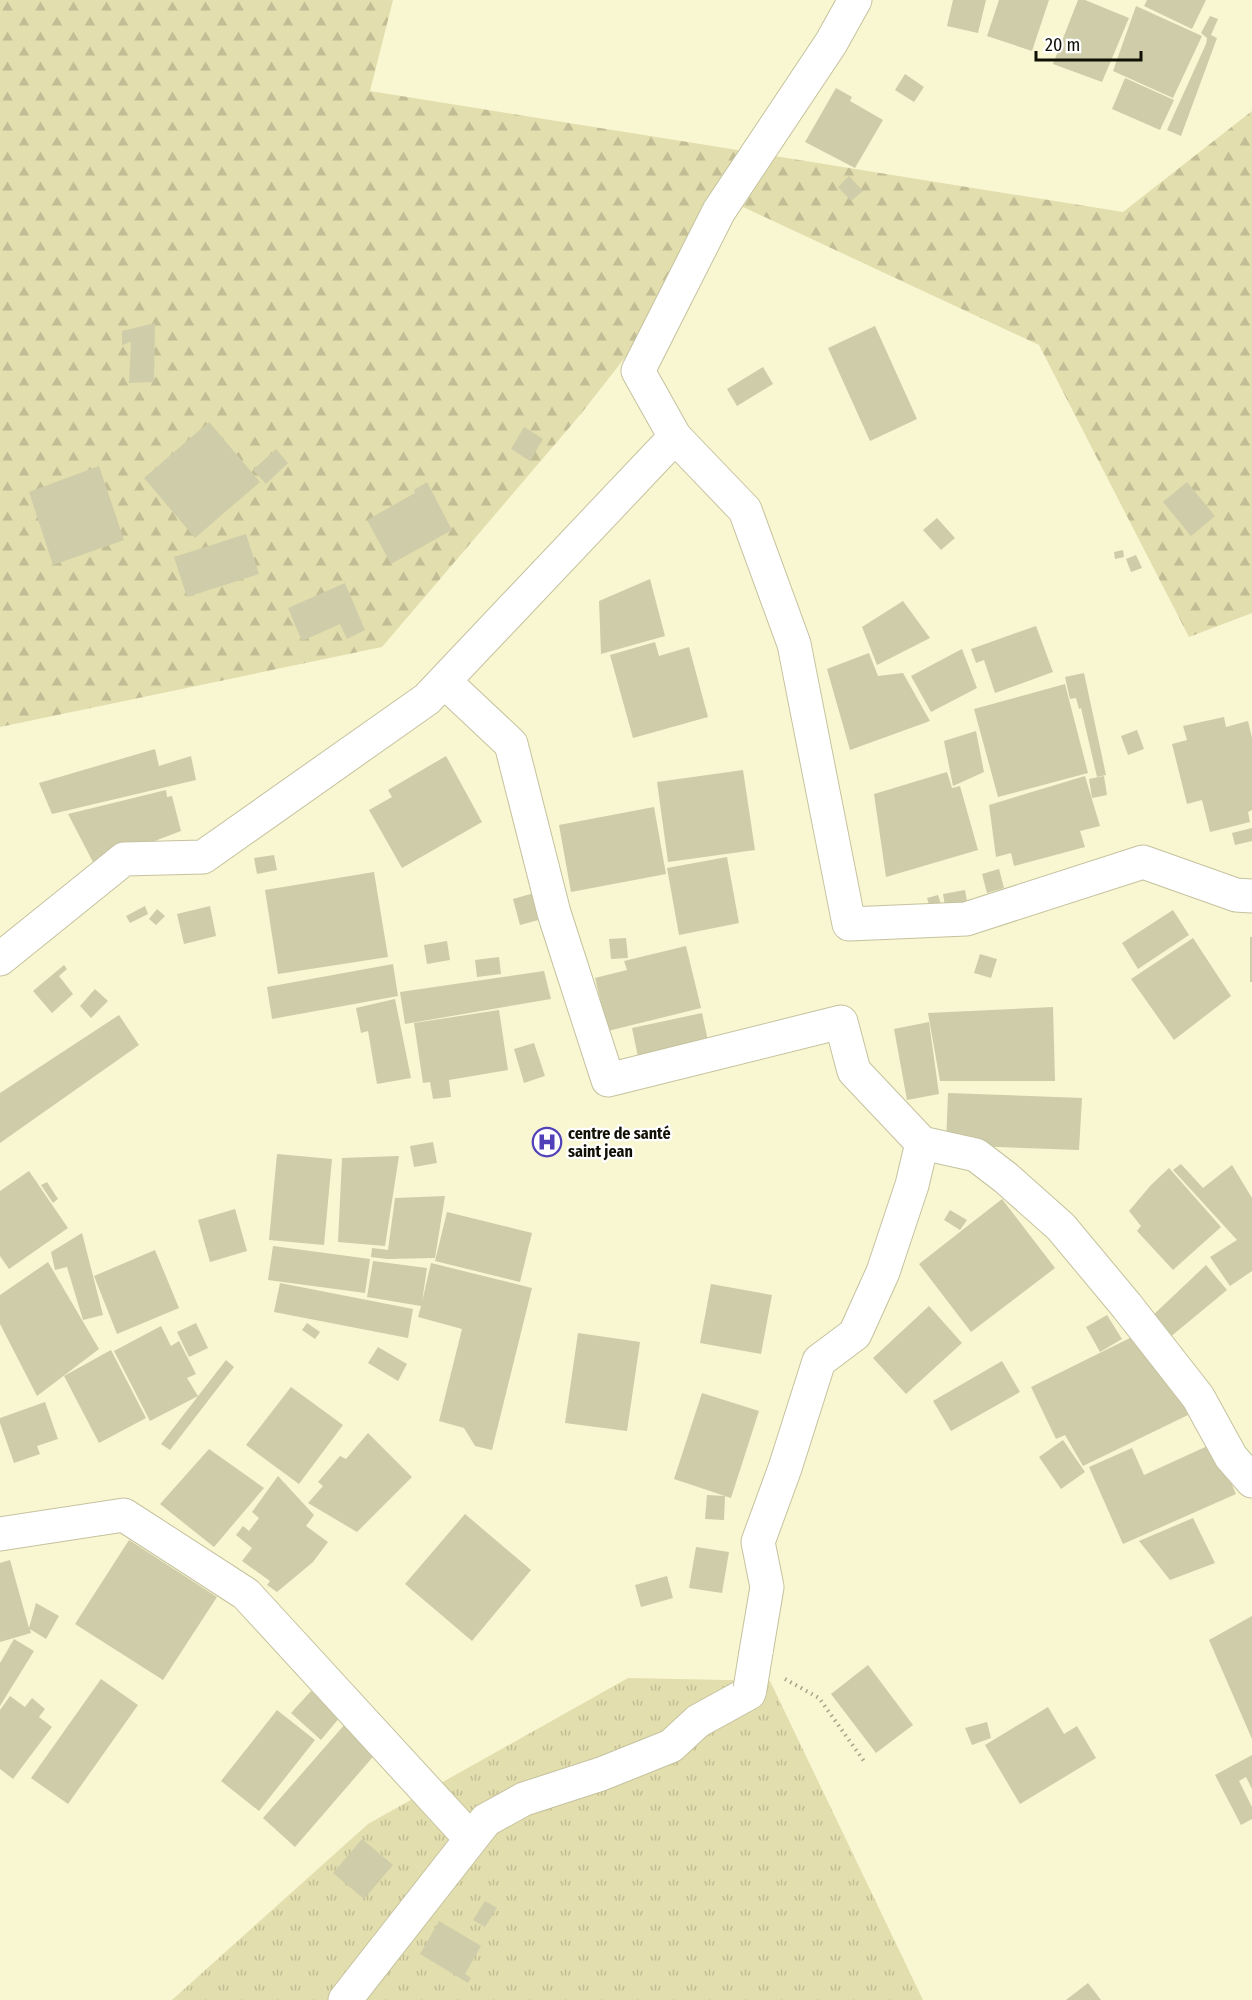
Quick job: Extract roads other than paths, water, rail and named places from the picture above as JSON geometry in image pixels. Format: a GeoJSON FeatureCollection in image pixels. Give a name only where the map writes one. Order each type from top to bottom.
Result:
{"type":"FeatureCollection","features":[{"type":"Feature","properties":{"kind":"street"},"geometry":{"type":"LineString","coordinates":[[855,0],[831,44],[719,211],[638,371],[675,437],[745,510],[794,644],[849,924],[966,919],[1143,862],[1236,895],[1252,896]]}},
{"type":"Feature","properties":{"kind":"street"},"geometry":{"type":"LineString","coordinates":[[0,959],[124,859],[203,857],[427,699],[675,437]]}},
{"type":"Feature","properties":{"kind":"street"},"geometry":{"type":"LineString","coordinates":[[445,682],[511,744],[554,913],[608,1080],[841,1022],[854,1071],[922,1143],[976,1155],[1061,1227],[1126,1305],[1197,1397],[1231,1457],[1252,1481]]}},
{"type":"Feature","properties":{"kind":"street"},"geometry":{"type":"LineString","coordinates":[[345,2000],[486,1820],[524,1799],[601,1774],[671,1746],[698,1721],[765,1683],[756,1652],[767,1587],[758,1542],[785,1468],[819,1361],[855,1334],[883,1272],[912,1185],[922,1143]]}},
{"type":"Feature","properties":{"kind":"street"},"geometry":{"type":"LineString","coordinates":[[0,1534],[124,1515],[134,1521],[246,1594],[471,1839]]}},
{"type":"Feature","properties":{"kind":"place","name":"centre de santé saint jean"},"geometry":{"type":"Point","coordinates":[547,1142]}}]}
